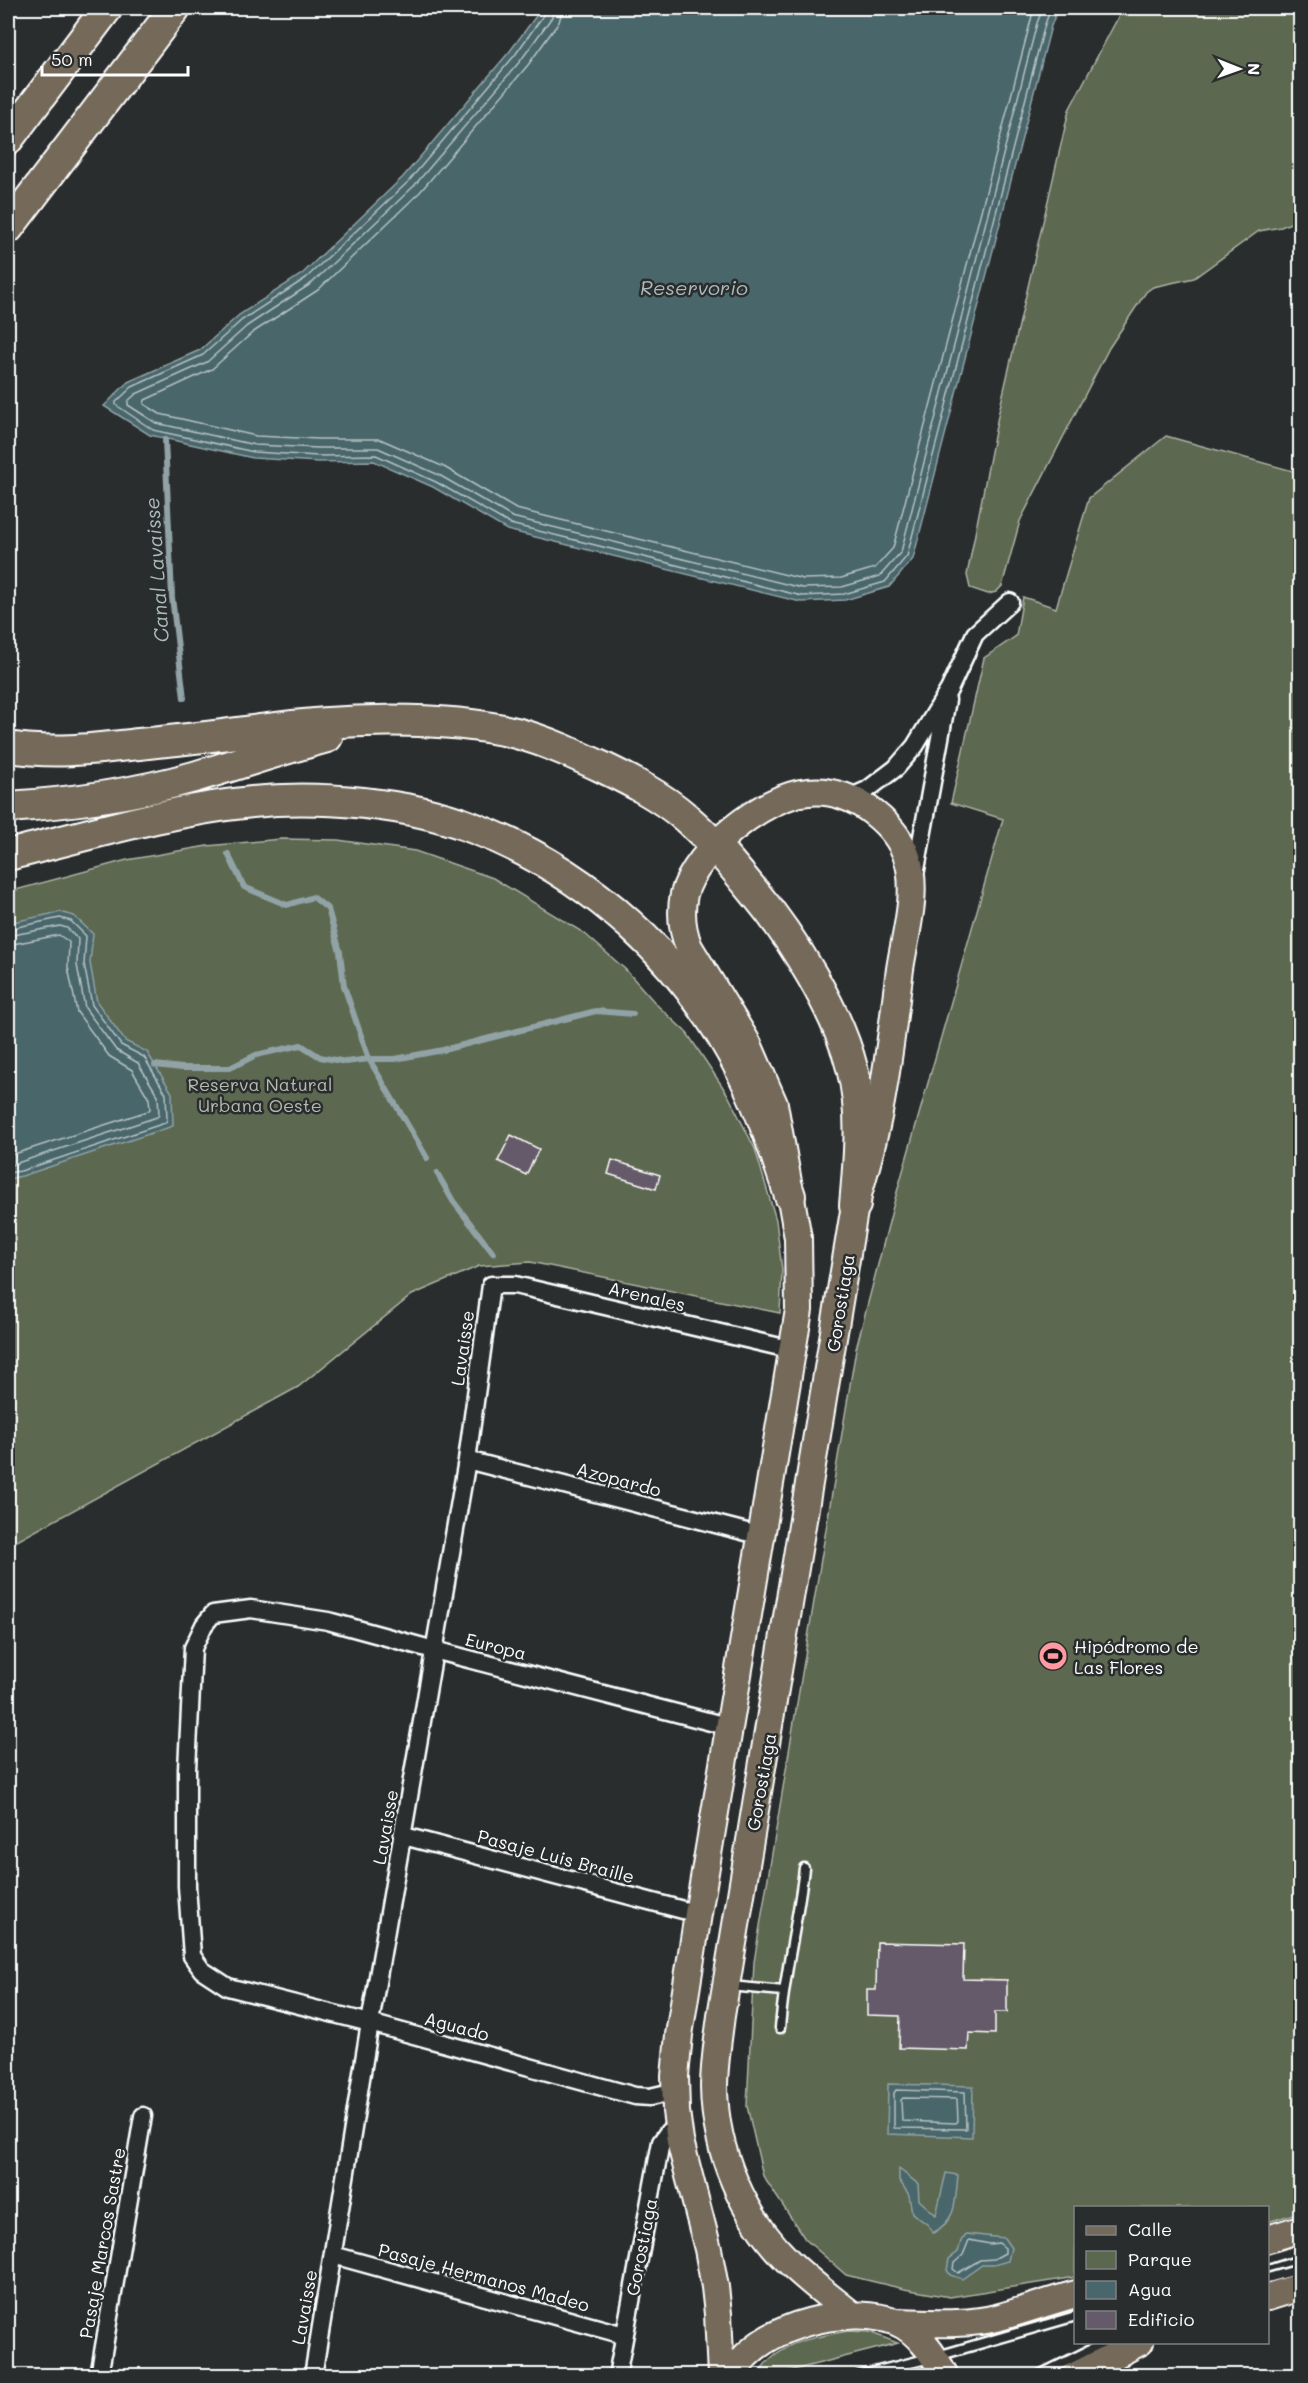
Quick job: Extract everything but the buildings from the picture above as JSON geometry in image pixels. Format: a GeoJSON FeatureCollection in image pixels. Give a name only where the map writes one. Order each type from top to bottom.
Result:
{"type":"FeatureCollection","features":[{"type":"Feature","properties":{"kind":"highway"},"geometry":{"type":"LineString","coordinates":[[8,139],[107,8]]}},
{"type":"Feature","properties":{"kind":"highway"},"geometry":{"type":"LineString","coordinates":[[8,202],[157,8]]}},
{"type":"Feature","properties":{"kind":"highway"},"geometry":{"type":"LineString","coordinates":[[8,228],[175,8]]}},
{"type":"Feature","properties":{"kind":"highway"},"geometry":{"type":"LineString","coordinates":[[8,807],[102,796],[158,785],[382,722]]}},
{"type":"Feature","properties":{"kind":"highway"},"geometry":{"type":"LineString","coordinates":[[8,747],[40,752],[77,751],[270,728],[334,723],[423,722],[492,728],[518,734],[549,744],[626,779],[683,815],[716,845],[766,906],[796,949],[832,1016],[852,1069],[860,1122],[855,1205]]}},
{"type":"Feature","properties":{"kind":"highway"},"geometry":{"type":"LineString","coordinates":[[8,855],[204,808],[254,801],[302,800],[358,803],[412,811],[470,826],[531,854],[578,884],[624,918],[658,950],[707,1014],[741,1071],[769,1133],[790,1196]]}},
{"type":"Feature","properties":{"kind":"main road","name":"Gorostiaga"},"geometry":{"type":"LineString","coordinates":[[790,1196],[777,1119],[762,1075],[742,1034],[689,948],[683,933],[682,911],[685,893],[692,877],[716,845],[743,820],[760,808],[792,794],[809,791],[830,792],[849,798],[868,808],[898,837],[908,858],[911,896],[878,1120],[855,1205],[726,1985],[716,2054],[714,2090],[718,2129],[736,2185],[755,2221],[788,2262],[851,2314]]}},
{"type":"Feature","properties":{"kind":"main road"},"geometry":{"type":"LineString","coordinates":[[721,2374],[715,2288],[678,2127],[676,2091],[679,2035],[799,1310],[800,1263],[796,1223],[790,1196]]}},
{"type":"Feature","properties":{"kind":"main road"},"geometry":{"type":"LineString","coordinates":[[721,1776],[761,1783]]}},
{"type":"Feature","properties":{"kind":"main road"},"geometry":{"type":"LineString","coordinates":[[1269,2239],[1300,2229]]}},
{"type":"Feature","properties":{"kind":"main road"},"geometry":{"type":"LineString","coordinates":[[1269,2297],[1300,2287]]}},
{"type":"Feature","properties":{"kind":"main road"},"geometry":{"type":"LineString","coordinates":[[897,2322],[959,2323],[999,2317],[1074,2295]]}},
{"type":"Feature","properties":{"kind":"main road","name":"Gorostiaga"},"geometry":{"type":"LineString","coordinates":[[721,2374],[747,2353],[773,2337],[823,2318],[851,2314],[897,2322],[917,2337],[939,2366]]}},
{"type":"Feature","properties":{"kind":"main road"},"geometry":{"type":"LineString","coordinates":[[1074,2376],[1138,2344]]}},
{"type":"Feature","properties":{"kind":"street"},"geometry":{"type":"LineString","coordinates":[[849,798],[867,790],[896,768],[915,746],[949,690],[975,634],[1010,602]]}},
{"type":"Feature","properties":{"kind":"street"},"geometry":{"type":"LineString","coordinates":[[911,896],[949,690]]}},
{"type":"Feature","properties":{"kind":"street","name":"Arenales"},"geometry":{"type":"LineString","coordinates":[[491,1285],[515,1285],[792,1350]]}},
{"type":"Feature","properties":{"kind":"street","name":"Lavaisse"},"geometry":{"type":"LineString","coordinates":[[313,2376],[370,2023],[467,1460],[491,1285]]}},
{"type":"Feature","properties":{"kind":"street","name":"Azopardo"},"geometry":{"type":"LineString","coordinates":[[467,1460],[762,1536]]}},
{"type":"Feature","properties":{"kind":"street","name":"Europa"},"geometry":{"type":"LineString","coordinates":[[228,1987],[202,1970],[192,1956],[187,1886],[187,1780],[193,1648],[204,1625],[213,1614],[252,1609],[328,1620],[434,1650],[730,1726]]}},
{"type":"Feature","properties":{"kind":"street","name":"Pasaje Luis Braille"},"geometry":{"type":"LineString","coordinates":[[404,1836],[698,1914]]}},
{"type":"Feature","properties":{"kind":"street","name":"Aguado"},"geometry":{"type":"LineString","coordinates":[[228,1987],[370,2023],[635,2096],[650,2097],[676,2091]]}},
{"type":"Feature","properties":{"kind":"street","name":"Pasaje Marcos Sastre"},"geometry":{"type":"LineString","coordinates":[[99,2376],[143,2116]]}},
{"type":"Feature","properties":{"kind":"street","name":"Gorostiaga"},"geometry":{"type":"LineString","coordinates":[[617,2376],[661,2142],[668,2132],[678,2127]]}},
{"type":"Feature","properties":{"kind":"street","name":"Pasaje Hermanos Madeo"},"geometry":{"type":"LineString","coordinates":[[333,2255],[624,2335]]}},
{"type":"Feature","properties":{"kind":"lane"},"geometry":{"type":"LineString","coordinates":[[780,2028],[783,1991],[798,1917],[804,1868]]}},
{"type":"Feature","properties":{"kind":"lane"},"geometry":{"type":"LineString","coordinates":[[726,1985],[783,1991]]}},
{"type":"Feature","properties":{"kind":"lane"},"geometry":{"type":"LineString","coordinates":[[1269,2259],[1300,2249]]}},
{"type":"Feature","properties":{"kind":"lane"},"geometry":{"type":"LineString","coordinates":[[1269,2278],[1300,2269]]}},
{"type":"Feature","properties":{"kind":"lane"},"geometry":{"type":"LineString","coordinates":[[858,2376],[939,2366],[1074,2317]]}},
{"type":"Feature","properties":{"kind":"lane"},"geometry":{"type":"LineString","coordinates":[[1037,2376],[1104,2344]]}},
{"type":"Feature","properties":{"kind":"green space"},"geometry":{"type":"Polygon","coordinates":[[[1123,8],[1300,8],[1300,219],[1281,227],[1259,231],[1194,278],[1153,287],[1146,292],[1109,348],[1020,521],[1002,586],[996,592],[988,594],[970,588],[967,575],[998,416],[1069,110],[1123,8]]]}},
{"type":"Feature","properties":{"kind":"green space","name":"Hipódromo de Las Flores"},"geometry":{"type":"Polygon","coordinates":[[[1166,436],[1300,473],[1300,2212],[1269,2222],[1269,2206],[1074,2206],[1074,2277],[950,2297],[846,2275],[805,2239],[763,2176],[747,2106],[754,1962],[856,1349],[895,1199],[1003,819],[951,803],[984,658],[1016,636],[1023,597],[1056,608],[1089,498],[1166,436]]]}},
{"type":"Feature","properties":{"kind":"green space","name":"Reserva Natural Urbana Oeste"},"geometry":{"type":"Polygon","coordinates":[[[281,839],[338,840],[415,851],[493,878],[584,933],[625,969],[658,1006],[687,1033],[728,1095],[755,1149],[776,1220],[782,1270],[780,1313],[530,1262],[479,1266],[412,1295],[298,1387],[8,1546],[8,892],[127,860],[207,846],[281,839]]]}},
{"type":"Feature","properties":{"kind":"green space"},"geometry":{"type":"Polygon","coordinates":[[[848,2331],[869,2332],[898,2343],[774,2375],[758,2375],[774,2355],[785,2348],[809,2339],[848,2331]]]}},
{"type":"Feature","properties":{"kind":"water","name":"Reservorio"},"geometry":{"type":"Polygon","coordinates":[[[542,8],[1058,8],[1051,26],[913,559],[889,587],[845,600],[801,602],[507,530],[433,487],[374,461],[318,462],[253,458],[150,435],[104,406],[128,382],[200,350],[239,315],[302,274],[403,177],[510,51],[542,8]]]}},
{"type":"Feature","properties":{"kind":"water"},"geometry":{"type":"Polygon","coordinates":[[[60,912],[74,916],[93,934],[90,963],[97,1002],[125,1041],[147,1052],[172,1093],[173,1126],[8,1179],[8,923],[60,912]]]}},
{"type":"Feature","properties":{"kind":"water"},"geometry":{"type":"Polygon","coordinates":[[[888,2084],[973,2086],[972,2137],[887,2134],[888,2084]]]}},
{"type":"Feature","properties":{"kind":"water"},"geometry":{"type":"Polygon","coordinates":[[[899,2169],[918,2184],[919,2200],[936,2215],[946,2173],[958,2175],[951,2215],[941,2228],[933,2233],[928,2225],[912,2213],[909,2195],[899,2180],[899,2169]]]}},
{"type":"Feature","properties":{"kind":"water"},"geometry":{"type":"Polygon","coordinates":[[[966,2234],[1004,2238],[1011,2248],[1008,2261],[994,2265],[982,2265],[962,2279],[950,2275],[947,2270],[949,2259],[958,2252],[966,2234]]]}},
{"type":"Feature","properties":{"kind":"waterway","name":"Canal Lavaisse"},"geometry":{"type":"LineString","coordinates":[[165,439],[172,597],[184,698]]}},
{"type":"Feature","properties":{"kind":"waterway","name":"Canal Lavaisse"},"geometry":{"type":"LineString","coordinates":[[228,854],[244,887],[287,905],[313,897],[328,909],[340,952],[344,986],[369,1059],[427,1158]]}},
{"type":"Feature","properties":{"kind":"waterway"},"geometry":{"type":"LineString","coordinates":[[155,1065],[182,1068],[230,1068],[256,1055],[301,1045],[320,1057],[346,1062],[395,1059],[443,1050],[596,1011],[633,1014]]}},
{"type":"Feature","properties":{"kind":"waterway","name":"Canal Lavaisse"},"geometry":{"type":"LineString","coordinates":[[437,1173],[453,1201],[493,1253]]}},
{"type":"Feature","properties":{"kind":"place","name":"Hipódromo de Las Flores"},"geometry":{"type":"Point","coordinates":[1053,1656]}}]}
